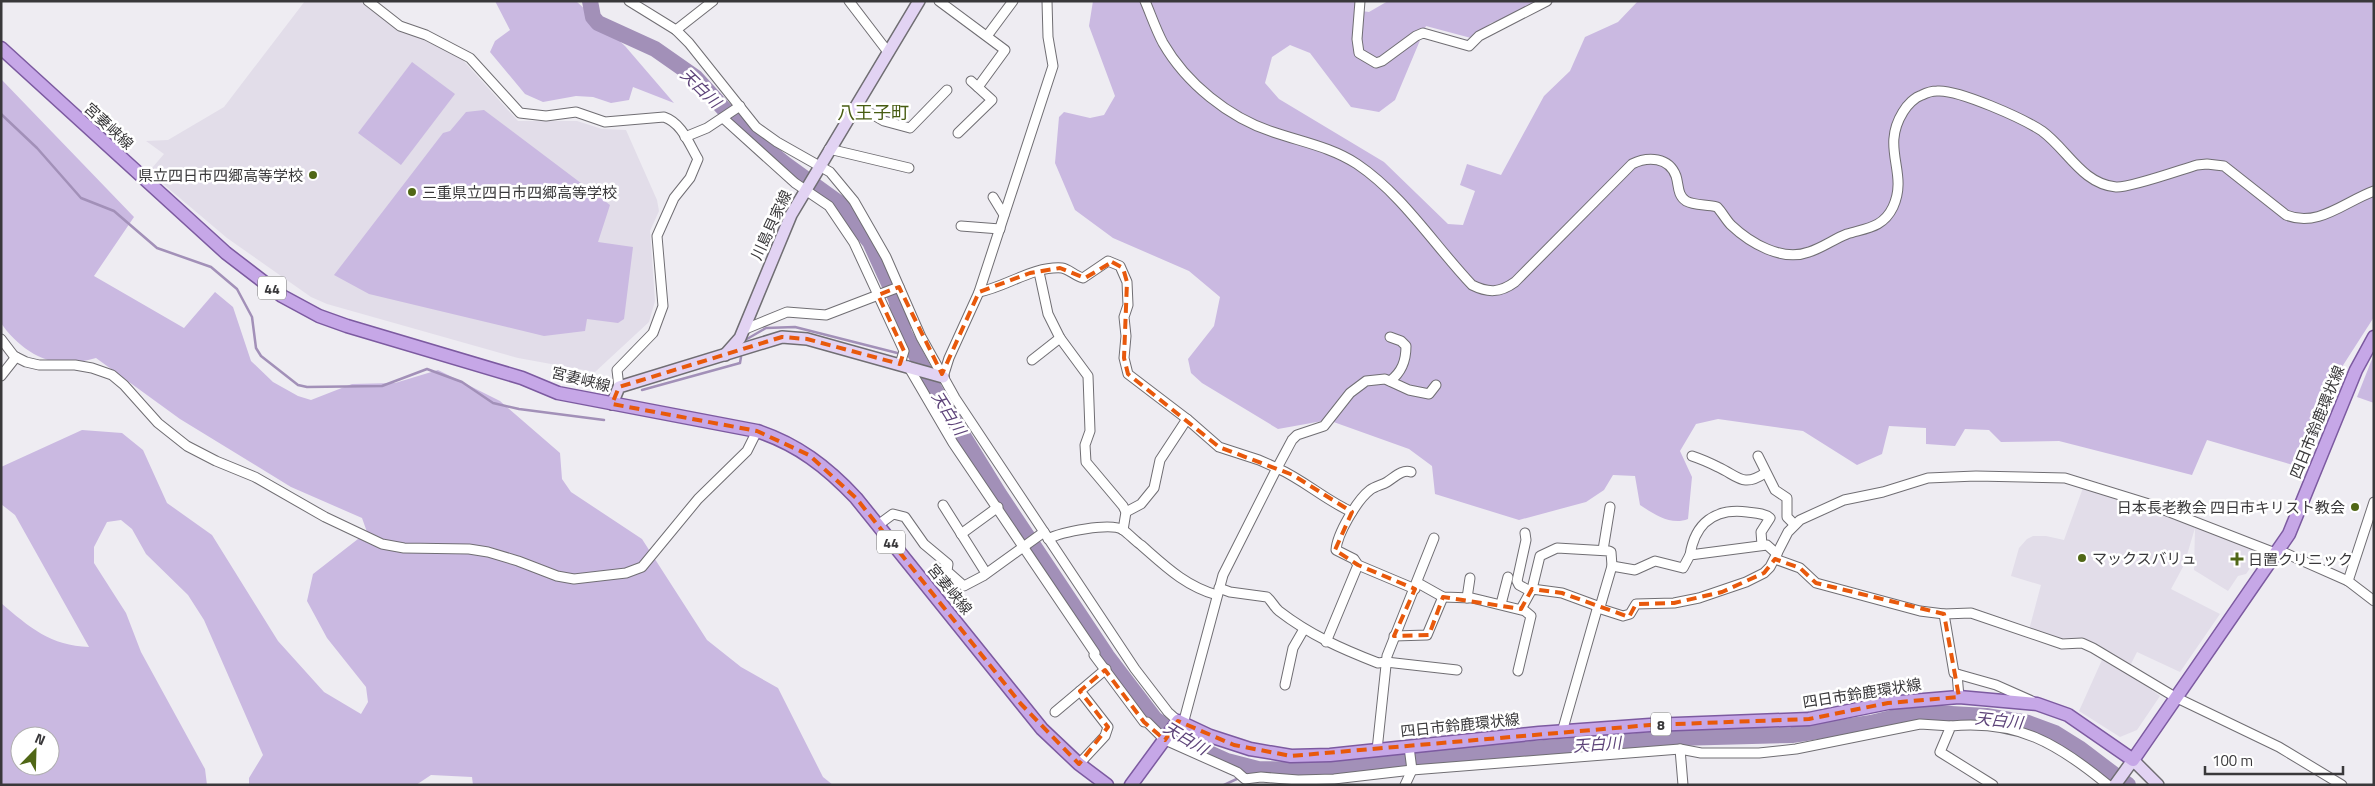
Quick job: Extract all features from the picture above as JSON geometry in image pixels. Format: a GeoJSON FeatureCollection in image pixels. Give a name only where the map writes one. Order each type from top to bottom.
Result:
{"type":"FeatureCollection","features":[{"type":"Feature","properties":{"kind":"main road","name":"川島貝家線"},"geometry":{"type":"LineString","coordinates":[[726,355],[740,338],[791,214],[804,190],[920,1]]}},
{"type":"Feature","properties":{"kind":"main road","name":"宮妻峡線"},"geometry":{"type":"LineString","coordinates":[[1,48],[226,253],[257,278],[300,306],[346,326],[522,378],[558,393],[756,431],[785,441],[809,455],[842,483],[878,525],[1042,729],[1079,764],[1107,785]]}},
{"type":"Feature","properties":{"kind":"main road"},"geometry":{"type":"LineString","coordinates":[[612,404],[619,387],[782,337],[807,339],[903,364],[943,377]]}},
{"type":"Feature","properties":{"kind":"main road","name":"四日市鈴鹿環状線"},"geometry":{"type":"LineString","coordinates":[[1181,722],[1234,745],[1266,752],[1310,756],[1409,747],[1460,740],[1650,724],[1809,720],[1888,704],[1959,697],[2037,704],[2068,715],[2133,760],[2288,534],[2356,370],[2374,337]]}},
{"type":"Feature","properties":{"kind":"main road"},"geometry":{"type":"LineString","coordinates":[[1131,785],[1165,739],[1181,722]]}},
{"type":"Feature","properties":{"kind":"main road"},"geometry":{"type":"LineString","coordinates":[[2115,785],[2133,760],[2158,785]]}},
{"type":"Feature","properties":{"kind":"street"},"geometry":{"type":"LineString","coordinates":[[368,1],[400,26],[426,35],[470,58],[520,113],[546,116],[576,112],[602,122],[664,118],[673,120],[685,137],[698,159],[690,178],[674,198],[658,236],[663,306],[653,333],[617,370],[619,387]]}},
{"type":"Feature","properties":{"kind":"street"},"geometry":{"type":"LineString","coordinates":[[629,1],[676,30],[690,43],[722,86],[763,132],[792,151],[820,164],[830,172],[854,201],[921,337],[955,398],[1044,535],[1135,669],[1168,712],[1181,722],[1227,565],[1267,492],[1292,440],[1297,435],[1324,426],[1350,393],[1366,380],[1385,379],[1409,390],[1430,394],[1436,385]]}},
{"type":"Feature","properties":{"kind":"street"},"geometry":{"type":"LineString","coordinates":[[676,30],[713,1]]}},
{"type":"Feature","properties":{"kind":"street"},"geometry":{"type":"LineString","coordinates":[[849,1],[888,52]]}},
{"type":"Feature","properties":{"kind":"street"},"geometry":{"type":"LineString","coordinates":[[940,1],[1005,50],[975,84],[992,100],[958,133]]}},
{"type":"Feature","properties":{"kind":"street"},"geometry":{"type":"LineString","coordinates":[[987,36],[1013,1]]}},
{"type":"Feature","properties":{"kind":"street"},"geometry":{"type":"LineString","coordinates":[[943,377],[949,358],[979,292],[1053,66],[1048,37],[1046,1]]}},
{"type":"Feature","properties":{"kind":"street"},"geometry":{"type":"LineString","coordinates":[[1145,1],[1163,42],[1174,58],[1192,80],[1220,106],[1270,132],[1324,147],[1358,164],[1381,183],[1472,285],[1482,290],[1495,292],[1515,282],[1632,164],[1644,158],[1656,159],[1668,165],[1675,175],[1679,194],[1686,201],[1717,206],[1729,223],[1773,253],[1808,253],[1845,235],[1873,228],[1886,220],[1898,191],[1898,178],[1892,141],[1896,123],[1906,107],[1920,95],[1938,90],[1960,95],[2017,117],[2043,132],[2087,175],[2100,183],[2118,187],[2197,165],[2224,166],[2286,215],[2298,220],[2312,219],[2354,198],[2374,191]]}},
{"type":"Feature","properties":{"kind":"street"},"geometry":{"type":"LineString","coordinates":[[1360,1],[1357,39],[1359,53],[1376,63],[1382,61],[1423,33],[1469,46],[1479,36],[1547,1]]}},
{"type":"Feature","properties":{"kind":"street"},"geometry":{"type":"LineString","coordinates":[[856,105],[884,121],[910,128],[947,90]]}},
{"type":"Feature","properties":{"kind":"street"},"geometry":{"type":"LineString","coordinates":[[685,137],[708,128],[740,106]]}},
{"type":"Feature","properties":{"kind":"street"},"geometry":{"type":"LineString","coordinates":[[723,118],[804,190],[829,206],[847,229],[904,351],[903,364],[1095,653],[1094,655],[1144,722],[1147,722],[1165,739],[1237,772],[1245,780],[1261,777],[1298,780],[1334,779],[1412,770],[1680,749],[1701,753],[1796,749],[1920,724],[1996,726],[2020,730],[2072,757],[2108,785]]}},
{"type":"Feature","properties":{"kind":"street"},"geometry":{"type":"LineString","coordinates":[[829,149],[909,168]]}},
{"type":"Feature","properties":{"kind":"street"},"geometry":{"type":"LineString","coordinates":[[993,197],[1004,215]]}},
{"type":"Feature","properties":{"kind":"street"},"geometry":{"type":"LineString","coordinates":[[961,226],[1000,229]]}},
{"type":"Feature","properties":{"kind":"street"},"geometry":{"type":"LineString","coordinates":[[979,292],[990,290],[1024,275],[1038,272],[1060,268],[1083,278],[1108,261],[1120,266],[1127,282],[1128,305],[1124,317],[1126,370],[1219,447],[1277,468],[1301,480],[1336,505],[1352,512]]}},
{"type":"Feature","properties":{"kind":"street"},"geometry":{"type":"LineString","coordinates":[[1038,272],[1048,314],[1060,338],[1088,376],[1090,432],[1085,445],[1086,462],[1095,474],[1114,492],[1126,512],[1123,530]]}},
{"type":"Feature","properties":{"kind":"street"},"geometry":{"type":"LineString","coordinates":[[743,330],[787,312],[826,315],[898,287]]}},
{"type":"Feature","properties":{"kind":"street"},"geometry":{"type":"LineString","coordinates":[[1390,337],[1401,341],[1406,346],[1404,366],[1390,381]]}},
{"type":"Feature","properties":{"kind":"street"},"geometry":{"type":"LineString","coordinates":[[1032,360],[1060,338]]}},
{"type":"Feature","properties":{"kind":"street"},"geometry":{"type":"LineString","coordinates":[[1,339],[16,357],[38,365],[75,365],[92,368],[112,375],[158,423],[187,446],[216,461],[255,477],[325,517],[382,544],[404,548],[469,549],[488,552],[557,576],[574,578],[626,573],[642,567],[698,499],[747,451],[756,431]]}},
{"type":"Feature","properties":{"kind":"street"},"geometry":{"type":"LineString","coordinates":[[1,376],[16,357]]}},
{"type":"Feature","properties":{"kind":"street"},"geometry":{"type":"LineString","coordinates":[[1126,512],[1140,504],[1154,488],[1160,460],[1187,419]]}},
{"type":"Feature","properties":{"kind":"street"},"geometry":{"type":"LineString","coordinates":[[1692,456],[1717,466],[1742,480],[1756,479],[1765,473]]}},
{"type":"Feature","properties":{"kind":"street"},"geometry":{"type":"LineString","coordinates":[[1758,456],[1775,490],[1787,498],[1787,518],[1794,524]]}},
{"type":"Feature","properties":{"kind":"street"},"geometry":{"type":"LineString","coordinates":[[1411,472],[1402,472],[1382,485],[1371,489],[1352,512],[1336,550],[1354,559],[1358,566],[1443,597],[1467,598],[1522,609],[1531,616],[1518,671]]}},
{"type":"Feature","properties":{"kind":"street"},"geometry":{"type":"LineString","coordinates":[[1525,533],[1526,540],[1517,581],[1519,585],[1531,590],[1562,593],[1624,616],[1630,614],[1636,604],[1674,603],[1714,594],[1758,577],[1770,567],[1794,524],[1844,500],[1883,492],[1928,478],[2056,476],[2149,504],[2277,552],[2348,581],[2374,600]]}},
{"type":"Feature","properties":{"kind":"street"},"geometry":{"type":"LineString","coordinates":[[2348,581],[2374,502]]}},
{"type":"Feature","properties":{"kind":"street"},"geometry":{"type":"LineString","coordinates":[[943,506],[986,573]]}},
{"type":"Feature","properties":{"kind":"street"},"geometry":{"type":"LineString","coordinates":[[961,534],[998,507]]}},
{"type":"Feature","properties":{"kind":"street"},"geometry":{"type":"LineString","coordinates":[[1603,550],[1610,507]]}},
{"type":"Feature","properties":{"kind":"street"},"geometry":{"type":"LineString","coordinates":[[1612,566],[1635,570],[1656,561],[1683,568],[1704,522],[1711,517],[1734,511],[1763,515],[1770,518],[1761,532],[1762,545]]}},
{"type":"Feature","properties":{"kind":"street"},"geometry":{"type":"LineString","coordinates":[[878,525],[893,514],[905,517],[924,544],[948,564],[947,571],[964,586],[1044,535],[1112,527],[1123,530],[1166,569],[1185,583],[1218,591],[1267,597],[1277,610],[1326,642],[1378,663],[1386,662],[1457,670]]}},
{"type":"Feature","properties":{"kind":"street"},"geometry":{"type":"LineString","coordinates":[[1377,750],[1386,662],[1394,636],[1434,538]]}},
{"type":"Feature","properties":{"kind":"street"},"geometry":{"type":"LineString","coordinates":[[1690,555],[1767,545],[1776,556],[1800,568],[1816,583],[1920,611],[1944,614],[1971,613],[2062,644],[2082,643],[2104,653],[2175,697],[2279,747],[2342,785]]}},
{"type":"Feature","properties":{"kind":"street"},"geometry":{"type":"LineString","coordinates":[[1522,609],[1531,590],[1542,554],[1557,548],[1611,552],[1612,566],[1600,607],[1598,607],[1562,732]]}},
{"type":"Feature","properties":{"kind":"street"},"geometry":{"type":"LineString","coordinates":[[1326,642],[1358,566]]}},
{"type":"Feature","properties":{"kind":"street"},"geometry":{"type":"LineString","coordinates":[[1501,604],[1508,577]]}},
{"type":"Feature","properties":{"kind":"street"},"geometry":{"type":"LineString","coordinates":[[1467,598],[1470,578]]}},
{"type":"Feature","properties":{"kind":"street"},"geometry":{"type":"LineString","coordinates":[[1394,636],[1427,635],[1443,597]]}},
{"type":"Feature","properties":{"kind":"street"},"geometry":{"type":"LineString","coordinates":[[1944,614],[1954,673],[1996,685],[2037,704]]}},
{"type":"Feature","properties":{"kind":"street"},"geometry":{"type":"LineString","coordinates":[[1285,685],[1293,648],[1304,629]]}},
{"type":"Feature","properties":{"kind":"street"},"geometry":{"type":"LineString","coordinates":[[1055,712],[1106,669]]}},
{"type":"Feature","properties":{"kind":"street"},"geometry":{"type":"LineString","coordinates":[[1957,674],[1959,697]]}},
{"type":"Feature","properties":{"kind":"street"},"geometry":{"type":"LineString","coordinates":[[1079,764],[1105,736],[1108,727],[1080,692]]}},
{"type":"Feature","properties":{"kind":"street"},"geometry":{"type":"LineString","coordinates":[[1951,726],[1940,752],[1993,785]]}},
{"type":"Feature","properties":{"kind":"street"},"geometry":{"type":"LineString","coordinates":[[1405,785],[1412,770],[1409,747]]}},
{"type":"Feature","properties":{"kind":"street"},"geometry":{"type":"LineString","coordinates":[[1680,749],[1683,785]]}},
{"type":"Feature","properties":{"kind":"highlighted area"},"geometry":{"type":"Polygon","coordinates":[[[1112,262],[1123,268],[1127,282],[1124,358],[1128,374],[1219,447],[1293,475],[1352,512],[1335,550],[1358,565],[1415,589],[1394,636],[1429,635],[1443,597],[1521,609],[1532,589],[1562,593],[1629,617],[1636,604],[1674,603],[1722,592],[1764,573],[1775,559],[1800,568],[1816,583],[1944,614],[1959,697],[1888,703],[1809,719],[1650,725],[1291,756],[1234,745],[1178,721],[1165,740],[1144,722],[1105,670],[1080,691],[1108,727],[1079,764],[1021,704],[856,498],[809,455],[757,431],[612,404],[619,387],[782,337],[807,339],[900,364],[904,351],[878,295],[899,287],[942,374],[979,292],[1030,273],[1060,268],[1085,278],[1112,262]]]}},
{"type":"Feature","properties":{"kind":"shaded area","name":"三重県立四日市四郷高等学校"},"geometry":{"type":"Polygon","coordinates":[[[305,1],[359,1],[399,29],[421,37],[461,58],[518,121],[577,121],[602,129],[626,130],[657,200],[659,211],[650,231],[655,301],[649,322],[595,372],[518,358],[327,304],[311,297],[227,238],[162,183],[152,168],[164,154],[146,141],[168,140],[224,107],[305,1]]]}},
{"type":"Feature","properties":{"kind":"shaded area"},"geometry":{"type":"Polygon","coordinates":[[[495,1],[576,1],[625,46],[674,103],[633,87],[629,100],[611,103],[593,97],[576,96],[543,102],[525,94],[490,52],[495,41],[510,30],[495,1]]]}},
{"type":"Feature","properties":{"kind":"shaded area"},"geometry":{"type":"Polygon","coordinates":[[[1093,1],[1356,1],[1362,11],[1369,12],[1388,1],[1557,1],[1491,23],[1471,38],[1426,26],[1395,100],[1379,112],[1351,107],[1310,53],[1290,45],[1272,57],[1265,83],[1279,99],[1384,162],[1448,224],[1463,225],[1475,191],[1460,185],[1467,164],[1501,175],[1544,96],[1570,71],[1585,37],[1618,22],[1638,1],[2374,1],[2374,317],[2340,370],[2300,467],[2207,440],[2192,475],[2059,441],[2001,442],[1989,430],[1965,429],[1955,446],[1926,444],[1926,428],[1889,426],[1882,454],[1857,465],[1803,431],[1718,419],[1696,424],[1680,451],[1692,477],[1688,519],[1682,521],[1669,520],[1651,512],[1640,505],[1635,476],[1613,475],[1604,490],[1586,502],[1519,520],[1435,494],[1432,466],[1409,449],[1328,420],[1278,429],[1202,383],[1191,373],[1188,359],[1214,326],[1220,297],[1189,271],[1113,238],[1075,210],[1055,163],[1059,117],[1064,112],[1090,118],[1104,115],[1115,96],[1089,26],[1093,1]]]}},
{"type":"Feature","properties":{"kind":"shaded area"},"geometry":{"type":"Polygon","coordinates":[[[412,62],[455,94],[401,165],[358,133],[412,62]]]}},
{"type":"Feature","properties":{"kind":"shaded area"},"geometry":{"type":"Polygon","coordinates":[[[1,79],[134,217],[94,276],[184,328],[215,292],[233,307],[251,361],[273,382],[298,396],[311,400],[352,384],[395,383],[438,370],[500,401],[560,453],[562,479],[571,492],[642,539],[707,640],[741,667],[778,688],[823,777],[833,785],[473,785],[472,777],[431,775],[416,785],[249,785],[249,778],[263,755],[204,620],[188,595],[146,554],[132,529],[121,520],[107,522],[94,547],[94,563],[126,613],[141,652],[205,769],[207,785],[1,785],[1,603],[41,634],[63,643],[89,647],[15,515],[1,504],[1,467],[82,430],[122,433],[143,450],[167,503],[212,535],[278,641],[324,692],[361,714],[368,702],[366,687],[327,638],[307,601],[313,574],[367,532],[362,518],[291,487],[180,419],[96,358],[72,363],[39,357],[22,346],[1,323],[1,79]]]}},
{"type":"Feature","properties":{"kind":"shaded area"},"geometry":{"type":"Polygon","coordinates":[[[484,110],[610,205],[598,242],[633,247],[624,319],[618,323],[587,319],[585,331],[544,336],[369,294],[334,275],[443,133],[450,131],[466,112],[484,110]]]}},
{"type":"Feature","properties":{"kind":"shaded area"},"geometry":{"type":"Polygon","coordinates":[[[2374,354],[2374,403],[2357,397],[2374,354]]]}},
{"type":"Feature","properties":{"kind":"shaded area"},"geometry":{"type":"Polygon","coordinates":[[[2084,485],[2262,551],[2246,574],[2238,576],[2228,591],[2194,570],[2195,528],[2184,565],[2171,589],[2220,614],[2180,672],[2137,652],[2127,672],[2160,696],[2137,730],[2120,737],[2079,711],[2106,651],[2029,630],[2041,585],[2011,576],[2019,548],[2027,539],[2033,536],[2046,536],[2064,540],[2084,485]]]}},
{"type":"Feature","properties":{"kind":"waterway","name":"天白川"},"geometry":{"type":"LineString","coordinates":[[590,1],[593,17],[598,23],[655,49],[695,77],[744,131],[785,164],[839,203],[870,242],[896,299],[904,333],[936,392],[999,494],[1107,656],[1155,719],[1189,744],[1227,761],[1258,769],[1305,770],[1451,755],[1677,738],[1792,735],[1871,723],[1916,712],[1986,716],[2028,723],[2055,733],[2079,748],[2128,785]]}},
{"type":"Feature","properties":{"kind":"waterway"},"geometry":{"type":"LineString","coordinates":[[1,114],[37,148],[81,198],[114,211],[157,248],[211,267],[237,289],[252,317],[256,348],[261,356],[298,385],[307,387],[382,386],[427,369],[462,382],[493,403],[519,409],[604,420]]}},
{"type":"Feature","properties":{"kind":"waterway"},"geometry":{"type":"LineString","coordinates":[[747,339],[766,328],[795,327],[917,358]]}},
{"type":"Feature","properties":{"kind":"waterway"},"geometry":{"type":"LineString","coordinates":[[642,390],[740,363],[741,357]]}},
{"type":"Feature","properties":{"kind":"waterway"},"geometry":{"type":"LineString","coordinates":[[1246,775],[1258,769]]}},
{"type":"Feature","properties":{"kind":"waterway"},"geometry":{"type":"LineString","coordinates":[[1224,785],[1241,777]]}},
{"type":"Feature","properties":{"kind":"place","name":"県立四日市四郷高等学校"},"geometry":{"type":"Point","coordinates":[313,175]}},
{"type":"Feature","properties":{"kind":"place","name":"三重県立四日市四郷高等学校"},"geometry":{"type":"Point","coordinates":[412,192]}},
{"type":"Feature","properties":{"kind":"place","name":"日本長老教会 四日市キリスト教会"},"geometry":{"type":"Point","coordinates":[2355,507]}},
{"type":"Feature","properties":{"kind":"place","name":"マックスバリュ"},"geometry":{"type":"Point","coordinates":[2082,558]}},
{"type":"Feature","properties":{"kind":"place","name":"日置クリニック"},"geometry":{"type":"Point","coordinates":[2237,559]}},
{"type":"Feature","properties":{"kind":"district","name":"八王子町"},"geometry":{"type":"Point","coordinates":[873,112]}}]}
